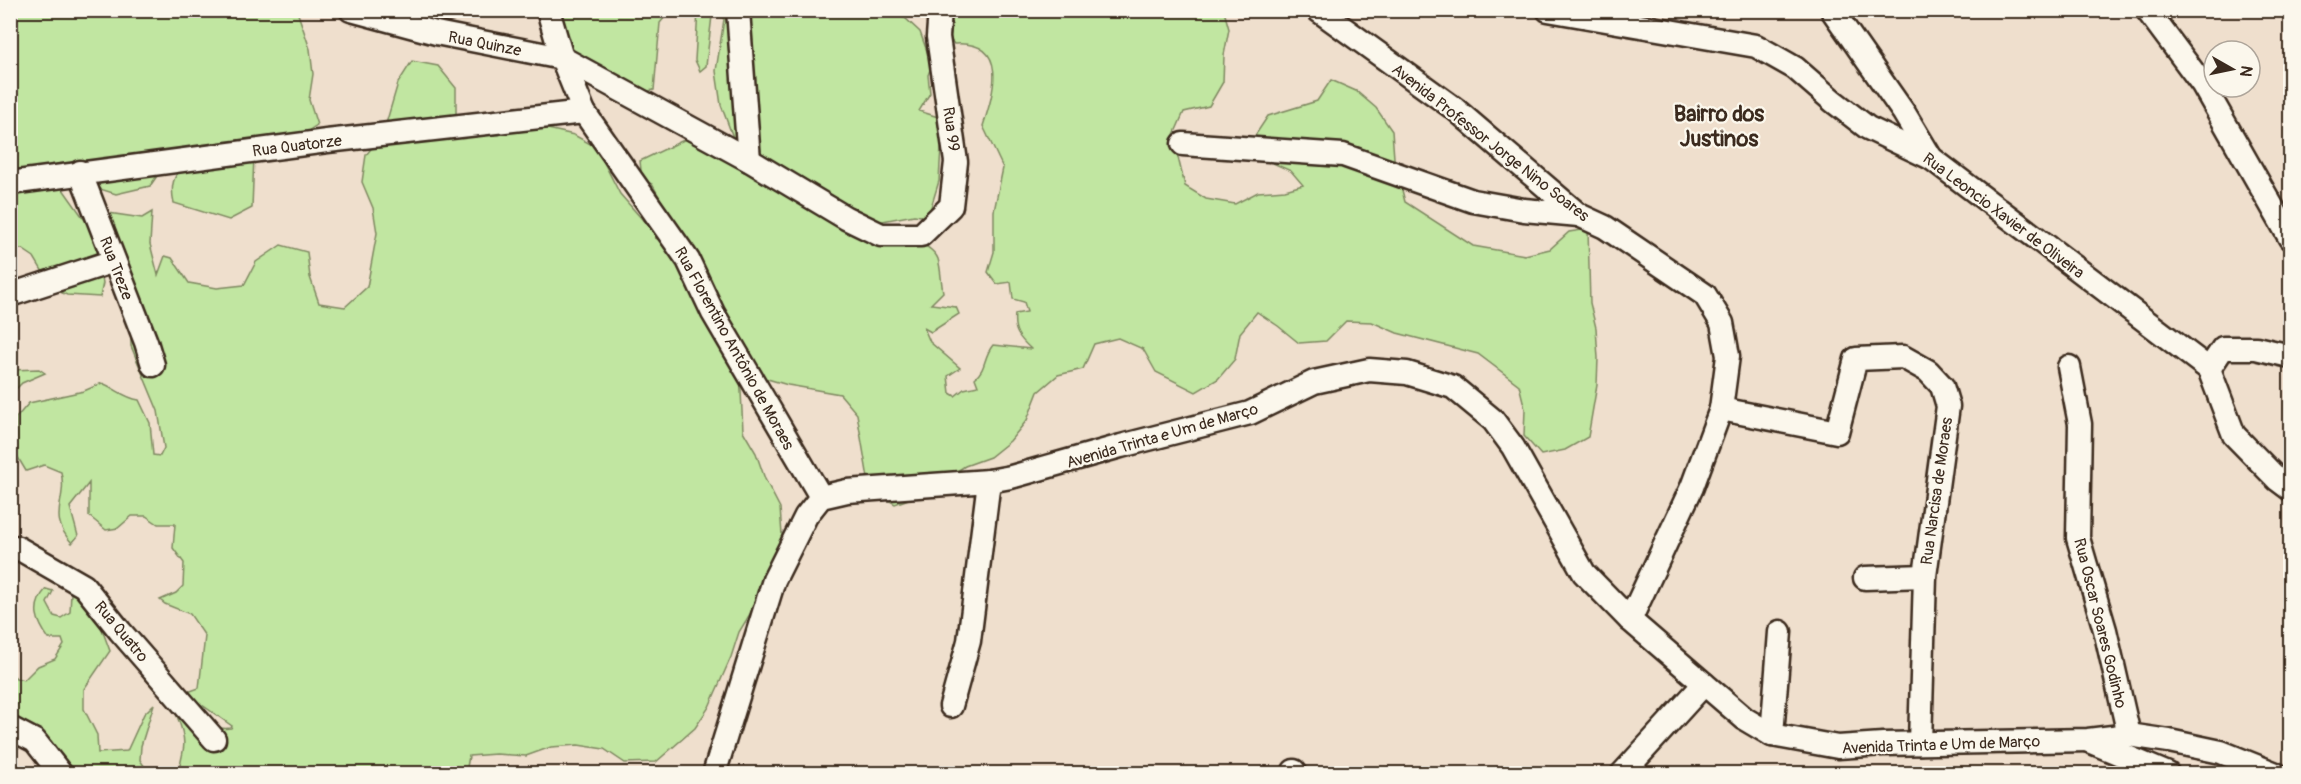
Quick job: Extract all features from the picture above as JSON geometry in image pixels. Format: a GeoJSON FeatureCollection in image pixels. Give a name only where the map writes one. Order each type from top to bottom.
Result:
{"type":"FeatureCollection","features":[{"type":"Feature","properties":{"kind":"street","name":"Rua Quinze"},"geometry":{"type":"LineString","coordinates":[[351,10],[436,33],[561,58],[749,160],[846,218],[881,235],[921,235]]}},
{"type":"Feature","properties":{"kind":"street"},"geometry":{"type":"LineString","coordinates":[[548,10],[561,58],[584,112]]}},
{"type":"Feature","properties":{"kind":"street"},"geometry":{"type":"LineString","coordinates":[[738,10],[749,160]]}},
{"type":"Feature","properties":{"kind":"street","name":"Rua 99"},"geometry":{"type":"LineString","coordinates":[[921,235],[951,206],[957,162],[938,37],[940,10]]}},
{"type":"Feature","properties":{"kind":"street","name":"Avenida Professor Jorge Nino Soares"},"geometry":{"type":"LineString","coordinates":[[1317,10],[1455,109],[1579,214],[1605,228],[1705,295],[1722,323],[1728,356],[1721,409],[1692,487],[1630,620]]}},
{"type":"Feature","properties":{"kind":"street","name":"Rua Leoncio Xavier de Oliveira"},"geometry":{"type":"LineString","coordinates":[[1548,10],[1756,46],[1795,69],[1868,128],[1932,158],[2209,369]]}},
{"type":"Feature","properties":{"kind":"street"},"geometry":{"type":"LineString","coordinates":[[1832,10],[1894,97],[1932,158]]}},
{"type":"Feature","properties":{"kind":"street"},"geometry":{"type":"LineString","coordinates":[[2147,10],[2203,85],[2290,238]]}},
{"type":"Feature","properties":{"kind":"street","name":"Rua Quatorze"},"geometry":{"type":"LineString","coordinates":[[10,183],[327,141],[584,112]]}},
{"type":"Feature","properties":{"kind":"street","name":"Rua Florentino Antônio de Moraes"},"geometry":{"type":"LineString","coordinates":[[584,112],[688,261],[713,313],[821,497]]}},
{"type":"Feature","properties":{"kind":"street"},"geometry":{"type":"LineString","coordinates":[[1183,144],[1343,155],[1473,201],[1524,210],[1579,214]]}},
{"type":"Feature","properties":{"kind":"street","name":"Rua Treze"},"geometry":{"type":"LineString","coordinates":[[80,172],[153,365]]}},
{"type":"Feature","properties":{"kind":"street"},"geometry":{"type":"LineString","coordinates":[[10,295],[114,261]]}},
{"type":"Feature","properties":{"kind":"street"},"geometry":{"type":"LineString","coordinates":[[2290,356],[2256,348],[2223,348],[2209,369],[2234,435],[2278,480],[2290,489]]}},
{"type":"Feature","properties":{"kind":"street","name":"Rua Narcisa de Moraes"},"geometry":{"type":"LineString","coordinates":[[1721,409],[1837,432],[1856,359],[1903,357],[1928,371],[1942,386],[1948,406],[1925,576],[1920,743]]}},
{"type":"Feature","properties":{"kind":"street","name":"Rua Oscar Soares Godinho"},"geometry":{"type":"LineString","coordinates":[[2069,367],[2080,424],[2078,538],[2105,630],[2129,735]]}},
{"type":"Feature","properties":{"kind":"street","name":"Avenida Trinta e Um de Março"},"geometry":{"type":"LineString","coordinates":[[821,497],[847,491],[989,481],[1250,413],[1314,382],[1369,370],[1407,373],[1453,387],[1493,420],[1513,447],[1584,573],[1630,620],[1704,684],[1745,719],[1772,735],[1838,747],[2088,740],[2129,735],[2221,752],[2276,774]]}},
{"type":"Feature","properties":{"kind":"street"},"geometry":{"type":"LineString","coordinates":[[951,706],[969,641],[989,481]]}},
{"type":"Feature","properties":{"kind":"street"},"geometry":{"type":"LineString","coordinates":[[714,774],[774,580],[806,516],[821,497]]}},
{"type":"Feature","properties":{"kind":"street","name":"Rua Quatro"},"geometry":{"type":"LineString","coordinates":[[10,546],[18,548],[84,586],[214,739]]}},
{"type":"Feature","properties":{"kind":"street"},"geometry":{"type":"LineString","coordinates":[[1865,578],[1925,576]]}},
{"type":"Feature","properties":{"kind":"street"},"geometry":{"type":"LineString","coordinates":[[1772,735],[1780,632]]}},
{"type":"Feature","properties":{"kind":"street"},"geometry":{"type":"LineString","coordinates":[[1622,774],[1704,684]]}},
{"type":"Feature","properties":{"kind":"street"},"geometry":{"type":"LineString","coordinates":[[10,728],[35,741],[61,774]]}},
{"type":"Feature","properties":{"kind":"street"},"geometry":{"type":"LineString","coordinates":[[2088,740],[2168,774]]}},
{"type":"Feature","properties":{"kind":"green space"},"geometry":{"type":"Polygon","coordinates":[[[11,11],[297,11],[310,49],[313,74],[309,100],[317,125],[311,129],[307,153],[254,155],[252,208],[229,220],[174,203],[172,191],[174,182],[185,163],[164,166],[150,186],[116,194],[100,189],[96,178],[53,175],[94,233],[103,283],[100,297],[67,295],[53,289],[34,257],[22,249],[11,249],[11,11]]]}},
{"type":"Feature","properties":{"kind":"green space"},"geometry":{"type":"Polygon","coordinates":[[[543,11],[670,11],[660,23],[654,90],[629,94],[579,74],[543,11]]]}},
{"type":"Feature","properties":{"kind":"green space"},"geometry":{"type":"Polygon","coordinates":[[[698,11],[876,11],[905,18],[920,32],[932,65],[928,75],[930,93],[919,111],[954,122],[941,147],[939,181],[928,217],[914,215],[877,222],[920,243],[935,253],[938,259],[943,292],[931,304],[956,307],[959,314],[931,332],[924,328],[930,342],[960,368],[948,376],[950,393],[955,396],[964,389],[978,386],[975,378],[993,345],[1031,349],[1020,338],[1015,325],[1015,314],[1027,312],[1024,302],[1013,299],[1011,282],[997,284],[988,272],[994,252],[994,211],[1003,168],[983,126],[993,84],[994,71],[991,59],[984,50],[972,45],[954,44],[942,30],[945,11],[1224,11],[1229,29],[1224,55],[1223,82],[1209,106],[1184,112],[1173,137],[1185,186],[1206,199],[1235,204],[1258,192],[1285,190],[1303,185],[1291,171],[1266,160],[1254,137],[1268,116],[1317,101],[1331,80],[1356,91],[1376,108],[1392,131],[1394,158],[1405,202],[1473,246],[1525,255],[1550,249],[1569,232],[1588,229],[1590,303],[1596,328],[1598,358],[1597,385],[1588,437],[1565,450],[1541,455],[1524,436],[1525,409],[1519,385],[1478,354],[1397,333],[1372,322],[1346,321],[1326,341],[1299,343],[1257,312],[1240,333],[1235,359],[1218,379],[1196,392],[1156,372],[1143,349],[1118,338],[1094,344],[1083,369],[1058,375],[1038,392],[1027,420],[1010,441],[990,457],[965,466],[920,495],[895,504],[870,490],[857,414],[840,394],[788,385],[740,371],[743,431],[756,453],[765,479],[780,508],[782,535],[767,586],[739,632],[731,657],[709,707],[695,728],[656,762],[625,763],[604,749],[578,745],[551,747],[526,756],[496,754],[469,756],[466,773],[178,773],[184,744],[177,716],[217,728],[231,728],[232,726],[185,693],[199,688],[205,636],[190,614],[160,600],[176,593],[183,586],[184,563],[173,548],[175,524],[158,524],[146,516],[132,516],[118,528],[106,530],[89,516],[89,483],[70,507],[78,536],[72,543],[60,524],[61,472],[44,465],[26,471],[17,456],[16,418],[29,403],[84,391],[102,383],[139,400],[150,423],[153,455],[160,456],[164,448],[158,411],[131,346],[130,301],[108,213],[142,218],[152,212],[150,244],[158,275],[165,256],[172,258],[189,283],[217,288],[244,285],[256,262],[281,245],[307,252],[310,277],[319,303],[345,307],[367,287],[377,233],[373,208],[362,182],[366,155],[383,134],[398,83],[412,61],[438,66],[456,88],[456,115],[472,136],[499,135],[522,123],[574,135],[596,147],[620,194],[656,235],[655,238],[676,246],[677,228],[652,184],[642,180],[640,161],[692,136],[737,148],[721,105],[716,71],[724,19],[716,13],[712,16],[706,66],[700,71],[695,60],[698,11]]]}},
{"type":"Feature","properties":{"kind":"green space"},"geometry":{"type":"Polygon","coordinates":[[[39,369],[45,373],[22,383],[11,394],[11,370],[39,369]]]}},
{"type":"Feature","properties":{"kind":"green space"},"geometry":{"type":"Polygon","coordinates":[[[46,589],[53,591],[47,603],[54,616],[61,618],[70,612],[71,593],[79,591],[99,621],[110,651],[84,689],[84,709],[97,735],[98,753],[127,751],[144,714],[154,704],[141,746],[140,760],[149,773],[54,773],[11,733],[10,672],[16,678],[24,680],[38,666],[55,659],[64,645],[62,639],[49,639],[41,627],[37,608],[46,589]]]}},
{"type":"Feature","properties":{"kind":"district","name":"Bairro dos Justinos"},"geometry":{"type":"Point","coordinates":[1719,126]}}]}
